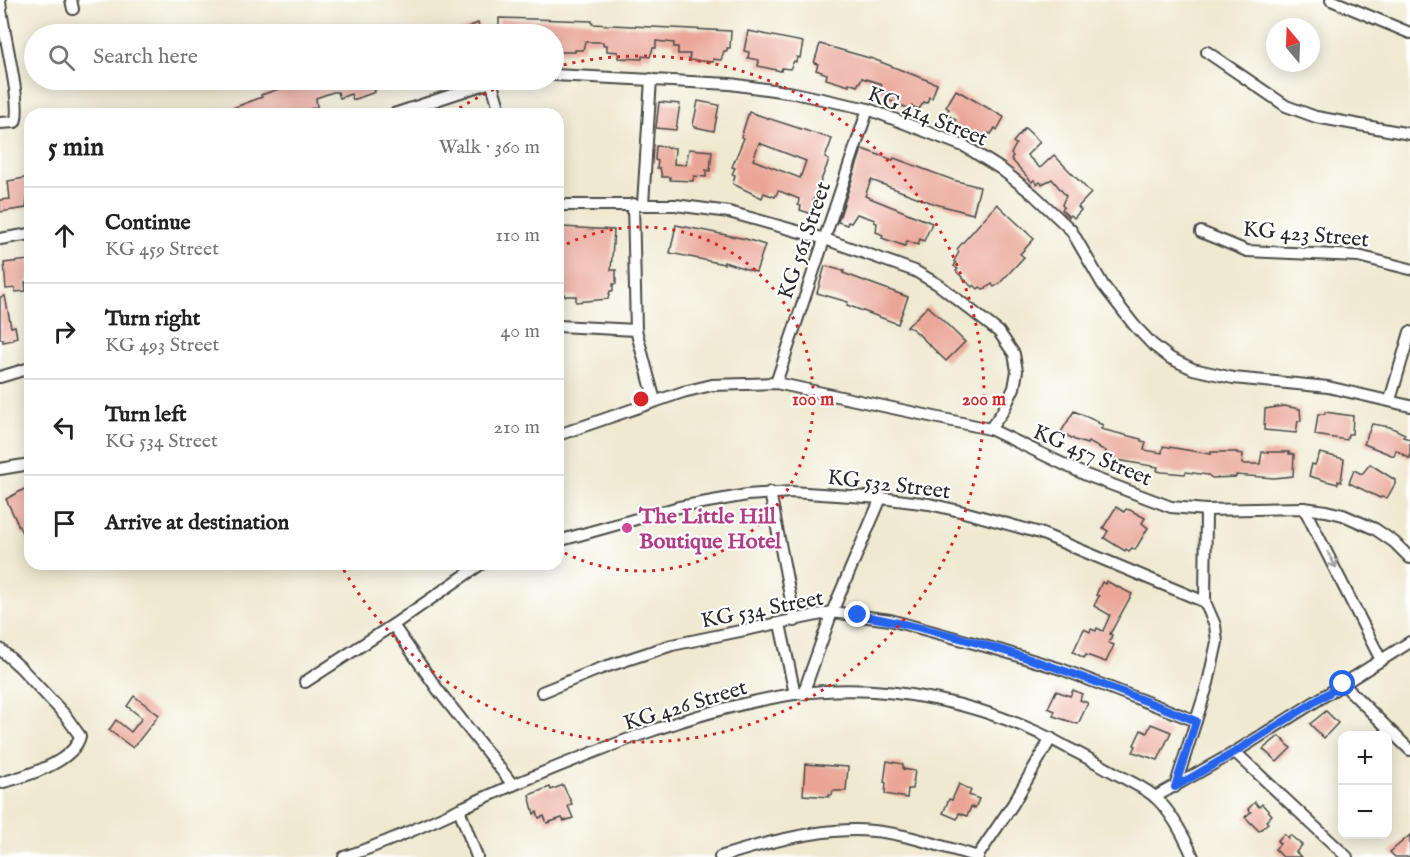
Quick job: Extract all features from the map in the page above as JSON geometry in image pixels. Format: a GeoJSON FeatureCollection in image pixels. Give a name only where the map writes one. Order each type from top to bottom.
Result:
{"type":"FeatureCollection","features":[{"type":"Feature","properties":{"kind":"street"},"geometry":{"type":"LineString","coordinates":[[0,0],[0,13],[17,113],[15,122],[0,123]]}},
{"type":"Feature","properties":{"kind":"street"},"geometry":{"type":"LineString","coordinates":[[1331,0],[1410,33]]}},
{"type":"Feature","properties":{"kind":"street"},"geometry":{"type":"LineString","coordinates":[[1207,52],[1286,106],[1316,117],[1410,134]]}},
{"type":"Feature","properties":{"kind":"street","name":"KG 414 Street"},"geometry":{"type":"LineString","coordinates":[[564,75],[730,84],[773,90],[868,109],[966,147],[1002,169],[1071,230],[1103,285],[1134,325],[1152,344],[1170,358],[1192,369],[1233,378],[1328,387],[1410,406]]}},
{"type":"Feature","properties":{"kind":"street"},"geometry":{"type":"LineString","coordinates":[[651,79],[638,204],[636,330],[655,401]]}},
{"type":"Feature","properties":{"kind":"street"},"geometry":{"type":"LineString","coordinates":[[412,108],[465,90]]}},
{"type":"Feature","properties":{"kind":"street"},"geometry":{"type":"LineString","coordinates":[[496,90],[500,108]]}},
{"type":"Feature","properties":{"kind":"street","name":"KG 561 Street"},"geometry":{"type":"LineString","coordinates":[[776,383],[868,109]]}},
{"type":"Feature","properties":{"kind":"street"},"geometry":{"type":"LineString","coordinates":[[564,205],[675,205],[729,212],[825,239],[915,271],[939,285],[999,332],[1014,354],[1017,371],[1014,388],[990,429]]}},
{"type":"Feature","properties":{"kind":"street","name":"KG 423 Street"},"geometry":{"type":"LineString","coordinates":[[1201,232],[1247,251],[1358,255],[1410,269]]}},
{"type":"Feature","properties":{"kind":"street"},"geometry":{"type":"LineString","coordinates":[[0,239],[24,235]]}},
{"type":"Feature","properties":{"kind":"street"},"geometry":{"type":"LineString","coordinates":[[564,326],[636,330]]}},
{"type":"Feature","properties":{"kind":"street"},"geometry":{"type":"LineString","coordinates":[[1390,400],[1410,332]]}},
{"type":"Feature","properties":{"kind":"street"},"geometry":{"type":"LineString","coordinates":[[0,377],[24,370]]}},
{"type":"Feature","properties":{"kind":"street","name":"KG 457 Street"},"geometry":{"type":"LineString","coordinates":[[564,433],[655,401],[712,385],[776,383],[990,429],[1086,475],[1171,507],[1206,510],[1305,508],[1343,515],[1375,529],[1394,542],[1410,558]]}},
{"type":"Feature","properties":{"kind":"street"},"geometry":{"type":"LineString","coordinates":[[0,469],[24,465]]}},
{"type":"Feature","properties":{"kind":"street"},"geometry":{"type":"LineString","coordinates":[[770,492],[795,621]]}},
{"type":"Feature","properties":{"kind":"street","name":"KG 532 Street"},"geometry":{"type":"LineString","coordinates":[[564,539],[680,507],[770,492],[823,493],[881,498],[929,504],[1040,534],[1205,602]]}},
{"type":"Feature","properties":{"kind":"street"},"geometry":{"type":"LineString","coordinates":[[799,694],[881,498]]}},
{"type":"Feature","properties":{"kind":"street"},"geometry":{"type":"LineString","coordinates":[[1305,508],[1382,660]]}},
{"type":"Feature","properties":{"kind":"street"},"geometry":{"type":"LineString","coordinates":[[1175,787],[1208,683],[1217,642],[1215,625],[1205,602],[1206,510]]}},
{"type":"Feature","properties":{"kind":"street"},"geometry":{"type":"LineString","coordinates":[[304,682],[393,625],[472,570]]}},
{"type":"Feature","properties":{"kind":"street","name":"KG 534 Street"},"geometry":{"type":"LineString","coordinates":[[542,692],[599,669],[664,647],[832,612],[890,620],[999,650],[1060,669],[1196,721]]}},
{"type":"Feature","properties":{"kind":"street"},"geometry":{"type":"LineString","coordinates":[[780,624],[799,694]]}},
{"type":"Feature","properties":{"kind":"street"},"geometry":{"type":"LineString","coordinates":[[393,625],[438,690],[513,785]]}},
{"type":"Feature","properties":{"kind":"street"},"geometry":{"type":"LineString","coordinates":[[1193,857],[1184,835],[1155,797],[1235,752],[1410,642]]}},
{"type":"Feature","properties":{"kind":"street"},"geometry":{"type":"LineString","coordinates":[[0,649],[21,667],[65,715],[80,736],[71,752],[41,770],[0,783]]}},
{"type":"Feature","properties":{"kind":"street"},"geometry":{"type":"LineString","coordinates":[[1343,684],[1410,750]]}},
{"type":"Feature","properties":{"kind":"street","name":"KG 426 Street"},"geometry":{"type":"LineString","coordinates":[[344,857],[513,785],[637,737],[737,705],[799,694],[847,691],[904,693],[979,710],[1051,738],[1155,797]]}},
{"type":"Feature","properties":{"kind":"street"},"geometry":{"type":"LineString","coordinates":[[720,857],[785,840],[829,832],[857,830],[888,833],[978,857],[1013,804],[1051,738]]}},
{"type":"Feature","properties":{"kind":"street"},"geometry":{"type":"LineString","coordinates":[[1235,752],[1347,857]]}},
{"type":"Feature","properties":{"kind":"street"},"geometry":{"type":"LineString","coordinates":[[459,809],[477,857]]}},
{"type":"Feature","properties":{"kind":"building"},"geometry":{"type":"Polygon","coordinates":[[[499,18],[592,21],[592,24],[731,31],[730,48],[724,51],[721,60],[713,59],[713,62],[689,60],[690,54],[678,54],[678,47],[674,47],[674,43],[656,41],[656,48],[653,48],[650,57],[618,58],[618,52],[607,51],[607,45],[603,45],[603,42],[585,42],[583,50],[564,52],[564,24],[499,24],[499,18]]]}},
{"type":"Feature","properties":{"kind":"building"},"geometry":{"type":"Polygon","coordinates":[[[748,31],[803,42],[800,58],[797,57],[790,69],[782,68],[781,71],[758,66],[759,60],[748,58],[749,52],[744,51],[748,31]]]}},
{"type":"Feature","properties":{"kind":"building"},"geometry":{"type":"Polygon","coordinates":[[[820,44],[873,59],[937,84],[932,98],[929,97],[927,103],[924,102],[919,109],[911,106],[910,109],[888,100],[890,95],[879,91],[882,84],[862,78],[857,86],[849,83],[849,86],[826,79],[827,74],[816,70],[818,64],[814,63],[820,44]]]}},
{"type":"Feature","properties":{"kind":"building"},"geometry":{"type":"Polygon","coordinates":[[[276,90],[374,90],[375,92],[353,100],[351,94],[340,98],[338,92],[333,92],[316,98],[317,107],[314,108],[233,108],[262,97],[261,95],[276,90]]]}},
{"type":"Feature","properties":{"kind":"building"},"geometry":{"type":"Polygon","coordinates":[[[956,90],[1004,117],[997,130],[995,128],[991,134],[988,133],[982,139],[975,135],[974,138],[953,125],[956,120],[946,114],[949,109],[946,107],[956,90]]]}},
{"type":"Feature","properties":{"kind":"building"},"geometry":{"type":"Polygon","coordinates":[[[698,101],[719,105],[714,131],[693,125],[698,101]]]}},
{"type":"Feature","properties":{"kind":"building"},"geometry":{"type":"Polygon","coordinates":[[[659,102],[680,104],[676,130],[656,128],[659,102]]]}},
{"type":"Feature","properties":{"kind":"building"},"geometry":{"type":"Polygon","coordinates":[[[749,112],[832,139],[825,158],[829,160],[813,201],[818,203],[814,212],[800,210],[799,199],[782,192],[778,191],[775,197],[764,193],[762,198],[733,184],[735,175],[732,174],[735,168],[732,167],[744,138],[741,137],[749,112]],[[759,143],[753,160],[800,178],[806,161],[759,143]]]}},
{"type":"Feature","properties":{"kind":"building"},"geometry":{"type":"Polygon","coordinates":[[[1025,128],[1040,142],[1027,155],[1040,168],[1054,155],[1091,193],[1078,207],[1081,210],[1074,218],[1071,215],[1069,217],[1062,210],[1066,196],[1052,179],[1042,184],[1040,182],[1037,184],[1034,180],[1032,182],[1011,159],[1016,144],[1013,142],[1025,128]]]}},
{"type":"Feature","properties":{"kind":"building"},"geometry":{"type":"Polygon","coordinates":[[[656,146],[675,148],[674,164],[686,165],[689,149],[712,151],[710,171],[706,170],[706,177],[694,176],[693,181],[670,180],[670,177],[662,177],[660,168],[657,168],[658,161],[655,160],[656,146]]]}},
{"type":"Feature","properties":{"kind":"building"},"geometry":{"type":"Polygon","coordinates":[[[862,149],[980,187],[973,214],[935,204],[871,180],[865,196],[932,223],[924,241],[920,239],[918,245],[907,241],[905,246],[882,238],[883,235],[876,232],[875,220],[857,214],[847,225],[838,222],[862,149]]]}},
{"type":"Feature","properties":{"kind":"building"},"geometry":{"type":"Polygon","coordinates":[[[24,178],[24,208],[0,212],[0,200],[10,199],[8,181],[24,178]]]}},
{"type":"Feature","properties":{"kind":"building"},"geometry":{"type":"Polygon","coordinates":[[[997,204],[1034,239],[1020,254],[1024,257],[1000,283],[994,287],[992,284],[978,289],[974,285],[972,287],[956,271],[958,269],[954,266],[956,263],[954,261],[959,252],[957,249],[997,204]]]}},
{"type":"Feature","properties":{"kind":"building"},"geometry":{"type":"Polygon","coordinates":[[[676,225],[765,245],[756,272],[724,262],[724,264],[670,253],[676,225]]]}},
{"type":"Feature","properties":{"kind":"building"},"geometry":{"type":"Polygon","coordinates":[[[564,227],[614,230],[611,270],[616,270],[616,284],[613,284],[613,291],[610,291],[608,299],[576,302],[576,296],[564,296],[564,227]]]}},
{"type":"Feature","properties":{"kind":"building"},"geometry":{"type":"Polygon","coordinates":[[[24,261],[24,291],[15,292],[15,288],[6,289],[4,263],[24,261]]]}},
{"type":"Feature","properties":{"kind":"building"},"geometry":{"type":"Polygon","coordinates":[[[825,266],[844,271],[843,273],[908,297],[898,324],[847,305],[848,302],[817,293],[825,266]]]}},
{"type":"Feature","properties":{"kind":"building"},"geometry":{"type":"Polygon","coordinates":[[[5,296],[11,327],[15,326],[17,337],[3,342],[3,339],[0,339],[0,297],[5,296]]]}},
{"type":"Feature","properties":{"kind":"building"},"geometry":{"type":"Polygon","coordinates":[[[928,306],[965,342],[946,361],[913,329],[907,327],[928,306]]]}},
{"type":"Feature","properties":{"kind":"building"},"geometry":{"type":"Polygon","coordinates":[[[1284,406],[1300,409],[1301,421],[1298,421],[1296,433],[1264,430],[1265,409],[1284,406]]]}},
{"type":"Feature","properties":{"kind":"building"},"geometry":{"type":"Polygon","coordinates":[[[1074,411],[1103,425],[1101,429],[1141,439],[1146,442],[1144,450],[1162,453],[1163,446],[1211,454],[1211,452],[1237,452],[1243,454],[1242,464],[1260,464],[1262,452],[1289,452],[1289,454],[1294,454],[1293,476],[1274,478],[1236,475],[1236,477],[1212,478],[1208,475],[1186,472],[1185,474],[1162,472],[1157,471],[1158,467],[1111,459],[1107,456],[1106,451],[1088,442],[1087,444],[1075,440],[1061,432],[1074,411]]]}},
{"type":"Feature","properties":{"kind":"building"},"geometry":{"type":"Polygon","coordinates":[[[1325,412],[1353,416],[1352,434],[1348,434],[1347,440],[1315,435],[1318,414],[1325,414],[1325,412]]]}},
{"type":"Feature","properties":{"kind":"building"},"geometry":{"type":"Polygon","coordinates":[[[1372,424],[1390,427],[1405,434],[1403,437],[1410,439],[1410,459],[1396,450],[1394,456],[1364,444],[1372,424]]]}},
{"type":"Feature","properties":{"kind":"building"},"geometry":{"type":"Polygon","coordinates":[[[1320,453],[1344,459],[1341,482],[1338,481],[1338,484],[1309,476],[1312,464],[1315,465],[1320,453]]]}},
{"type":"Feature","properties":{"kind":"building"},"geometry":{"type":"Polygon","coordinates":[[[1370,464],[1395,480],[1387,498],[1380,498],[1349,483],[1354,470],[1362,474],[1370,464]]]}},
{"type":"Feature","properties":{"kind":"building"},"geometry":{"type":"Polygon","coordinates":[[[24,489],[23,535],[6,499],[24,489]]]}},
{"type":"Feature","properties":{"kind":"building"},"geometry":{"type":"Polygon","coordinates":[[[1116,507],[1124,512],[1126,509],[1130,510],[1145,518],[1142,523],[1148,528],[1135,550],[1132,548],[1125,551],[1104,538],[1108,531],[1103,528],[1116,507]]]}},
{"type":"Feature","properties":{"kind":"building"},"geometry":{"type":"Polygon","coordinates":[[[1106,581],[1132,594],[1110,634],[1112,635],[1109,643],[1114,645],[1106,662],[1086,655],[1084,658],[1073,652],[1084,629],[1090,632],[1091,629],[1096,631],[1097,628],[1103,631],[1110,615],[1094,606],[1102,582],[1105,584],[1106,581]]]}},
{"type":"Feature","properties":{"kind":"building"},"geometry":{"type":"Polygon","coordinates":[[[1073,690],[1082,694],[1080,700],[1088,703],[1078,724],[1053,716],[1055,711],[1048,708],[1056,691],[1070,696],[1073,690]]]}},
{"type":"Feature","properties":{"kind":"building"},"geometry":{"type":"Polygon","coordinates":[[[134,696],[159,715],[133,748],[109,730],[116,720],[131,732],[142,718],[127,706],[134,696]]]}},
{"type":"Feature","properties":{"kind":"building"},"geometry":{"type":"Polygon","coordinates":[[[1326,711],[1338,723],[1324,738],[1310,724],[1326,711]]]}},
{"type":"Feature","properties":{"kind":"building"},"geometry":{"type":"Polygon","coordinates":[[[1151,724],[1171,732],[1158,760],[1133,752],[1141,730],[1147,733],[1151,724]]]}},
{"type":"Feature","properties":{"kind":"building"},"geometry":{"type":"Polygon","coordinates":[[[1279,736],[1291,748],[1277,762],[1263,749],[1279,736]]]}},
{"type":"Feature","properties":{"kind":"building"},"geometry":{"type":"Polygon","coordinates":[[[887,761],[903,764],[903,769],[915,771],[912,789],[908,789],[907,798],[885,794],[887,761]]]}},
{"type":"Feature","properties":{"kind":"building"},"geometry":{"type":"Polygon","coordinates":[[[805,764],[848,767],[846,791],[833,791],[829,797],[803,795],[805,764]]]}},
{"type":"Feature","properties":{"kind":"building"},"geometry":{"type":"Polygon","coordinates":[[[959,784],[971,790],[969,795],[979,799],[975,808],[971,807],[967,816],[959,813],[957,819],[943,813],[959,784]]]}},
{"type":"Feature","properties":{"kind":"building"},"geometry":{"type":"Polygon","coordinates":[[[563,785],[572,804],[568,806],[573,818],[564,821],[562,818],[547,823],[544,816],[539,818],[537,812],[534,814],[529,795],[563,785]]]}},
{"type":"Feature","properties":{"kind":"building"},"geometry":{"type":"Polygon","coordinates":[[[1255,802],[1259,807],[1262,804],[1272,815],[1266,821],[1268,823],[1259,831],[1245,817],[1251,812],[1248,809],[1255,802]]]}},
{"type":"Feature","properties":{"kind":"building"},"geometry":{"type":"Polygon","coordinates":[[[1284,834],[1288,838],[1290,835],[1302,845],[1296,852],[1301,857],[1283,857],[1275,849],[1280,844],[1277,841],[1284,834]]]}},
{"type":"Feature","properties":{"kind":"building"},"geometry":{"type":"Polygon","coordinates":[[[1410,835],[1410,857],[1395,857],[1390,852],[1410,835]]]}},
{"type":"Feature","properties":{"kind":"place","name":"The Little Hill Boutique Hotel"},"geometry":{"type":"Point","coordinates":[627,528]}},
{"type":"Feature","properties":{"kind":"route"},"geometry":{"type":"LineString","coordinates":[[858,615],[890,620],[947,635],[1060,669],[1196,721],[1175,787],[1343,684]]}}]}
